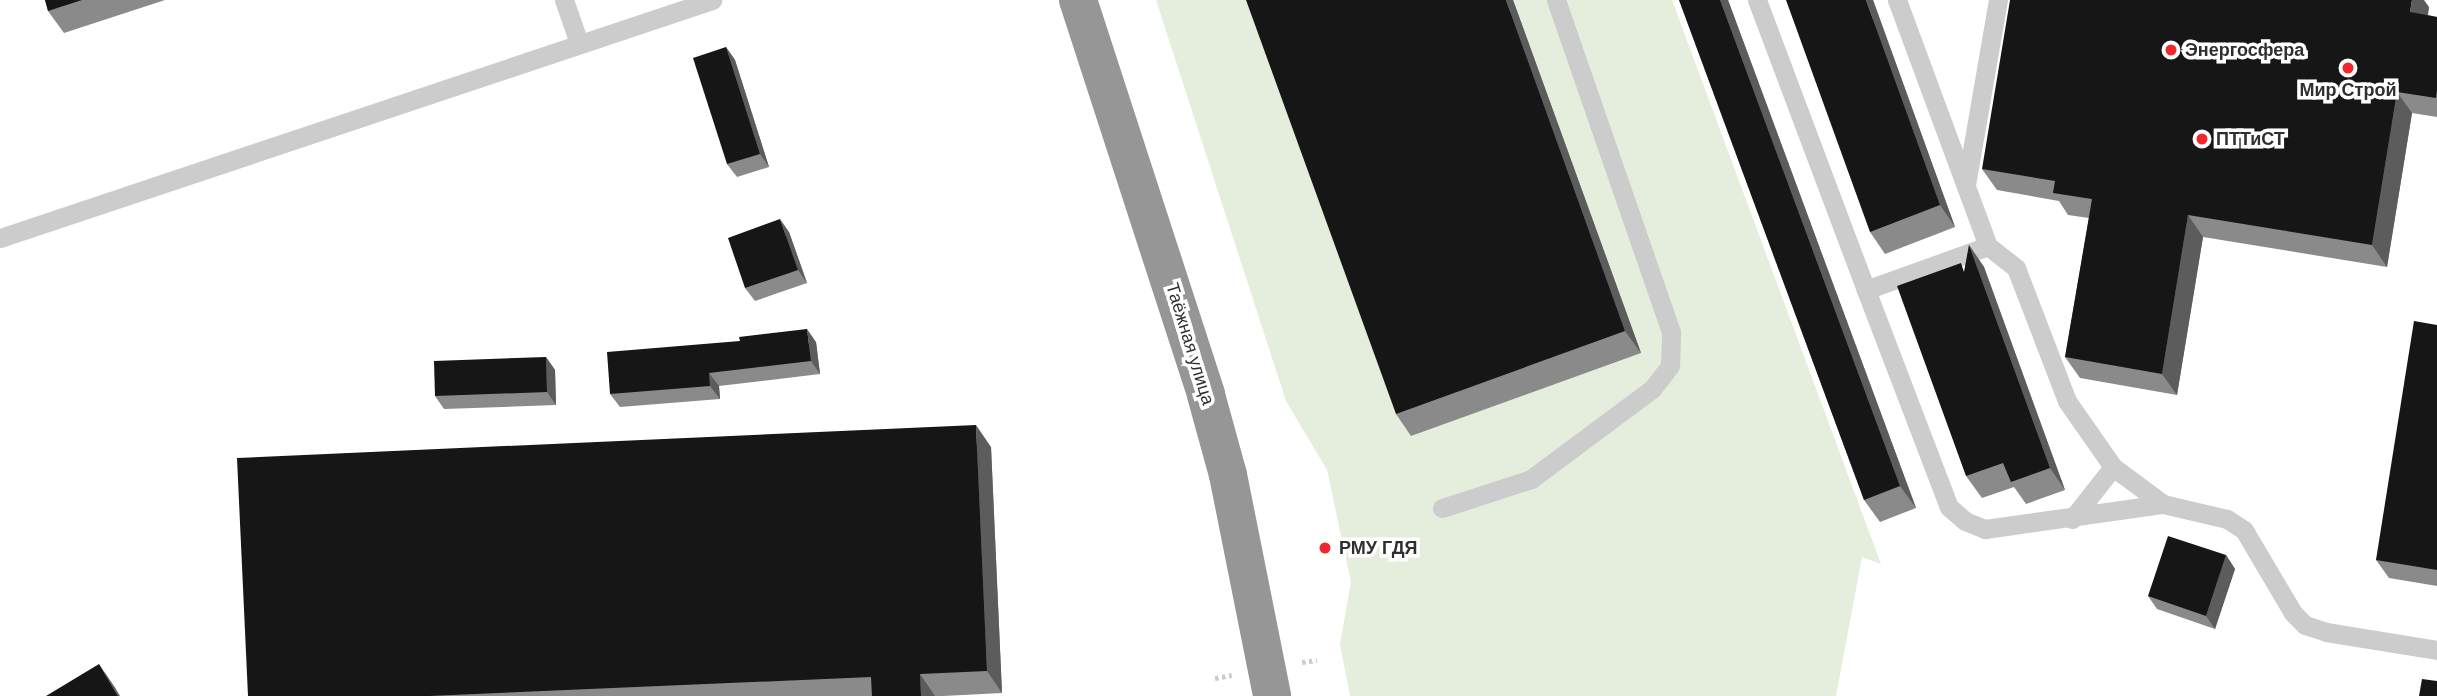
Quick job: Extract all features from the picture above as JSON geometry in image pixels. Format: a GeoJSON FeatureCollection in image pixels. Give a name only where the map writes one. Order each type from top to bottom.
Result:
{"type":"FeatureCollection","features":[{"type":"Feature","properties":{"kind":"highway","name":"Таёжная улица"},"geometry":{"type":"LineString","coordinates":[[1078,0],[1206,395],[1242,541],[1272,696]]}},
{"type":"Feature","properties":{"kind":"lane"},"geometry":{"type":"LineString","coordinates":[[565,0],[579,43]]}},
{"type":"Feature","properties":{"kind":"lane"},"geometry":{"type":"LineString","coordinates":[[0,238],[712,0]]}},
{"type":"Feature","properties":{"kind":"lane"},"geometry":{"type":"LineString","coordinates":[[1442,508],[1531,479],[1652,389],[1670,366],[1671,332],[1556,0]]}},
{"type":"Feature","properties":{"kind":"lane"},"geometry":{"type":"LineString","coordinates":[[1757,0],[1949,507],[1965,521],[1985,529],[2072,519],[2163,504],[2227,519],[2244,530],[2293,613],[2305,625],[2326,632],[2437,650]]}},
{"type":"Feature","properties":{"kind":"lane"},"geometry":{"type":"LineString","coordinates":[[1898,0],[1987,246],[2016,268],[2067,401],[2113,467],[2163,504]]}},
{"type":"Feature","properties":{"kind":"lane"},"geometry":{"type":"LineString","coordinates":[[1966,186],[1998,0]]}},
{"type":"Feature","properties":{"kind":"lane"},"geometry":{"type":"LineString","coordinates":[[1866,290],[1987,246]]}},
{"type":"Feature","properties":{"kind":"lane"},"geometry":{"type":"LineString","coordinates":[[2072,519],[2113,467]]}},
{"type":"Feature","properties":{"kind":"green space"},"geometry":{"type":"Polygon","coordinates":[[[1156,0],[1672,0],[1881,564],[1862,557],[1836,696],[1350,696],[1340,644],[1351,582],[1327,470],[1286,401],[1156,0]]]}},
{"type":"Feature","properties":{"kind":"building"},"geometry":{"type":"Polygon","coordinates":[[[45,0],[82,0],[48,11],[45,0]]]}},
{"type":"Feature","properties":{"kind":"building"},"geometry":{"type":"Polygon","coordinates":[[[1246,0],[1506,0],[1625,331],[1396,414],[1246,0]]]}},
{"type":"Feature","properties":{"kind":"building"},"geometry":{"type":"Polygon","coordinates":[[[1679,0],[1720,0],[1900,486],[1864,500],[1679,0]]]}},
{"type":"Feature","properties":{"kind":"building"},"geometry":{"type":"Polygon","coordinates":[[[1786,0],[1866,0],[1940,205],[1870,232],[1786,0]]]}},
{"type":"Feature","properties":{"kind":"building","name":"ПТТиСТ"},"geometry":{"type":"Polygon","coordinates":[[[2010,0],[2412,0],[2410,12],[2437,17],[2436,98],[2397,92],[2372,245],[2188,215],[2162,374],[2065,357],[2092,199],[2053,193],[2055,181],[1982,169],[2010,0]]]}},
{"type":"Feature","properties":{"kind":"building"},"geometry":{"type":"Polygon","coordinates":[[[726,47],[760,154],[727,164],[693,58],[726,47]]]}},
{"type":"Feature","properties":{"kind":"building"},"geometry":{"type":"Polygon","coordinates":[[[780,219],[798,270],[745,288],[728,238],[780,219]]]}},
{"type":"Feature","properties":{"kind":"building"},"geometry":{"type":"Polygon","coordinates":[[[1969,245],[2050,468],[2011,482],[2003,463],[1966,476],[1897,286],[1961,263],[1964,272],[1969,245]]]}},
{"type":"Feature","properties":{"kind":"building"},"geometry":{"type":"Polygon","coordinates":[[[2414,321],[2437,325],[2437,570],[2376,560],[2414,321]]]}},
{"type":"Feature","properties":{"kind":"building"},"geometry":{"type":"Polygon","coordinates":[[[807,329],[811,361],[709,373],[710,386],[610,394],[607,352],[740,341],[739,337],[807,329]]]}},
{"type":"Feature","properties":{"kind":"building"},"geometry":{"type":"Polygon","coordinates":[[[546,357],[547,392],[435,396],[434,361],[546,357]]]}},
{"type":"Feature","properties":{"kind":"building"},"geometry":{"type":"Polygon","coordinates":[[[976,425],[987,671],[920,674],[921,696],[872,696],[871,677],[429,696],[248,696],[237,458],[976,425]]]}},
{"type":"Feature","properties":{"kind":"building"},"geometry":{"type":"Polygon","coordinates":[[[2168,536],[2226,555],[2206,616],[2148,596],[2168,536]]]}},
{"type":"Feature","properties":{"kind":"building"},"geometry":{"type":"Polygon","coordinates":[[[99,664],[118,696],[46,696],[99,664]]]}},
{"type":"Feature","properties":{"kind":"building"},"geometry":{"type":"Polygon","coordinates":[[[2422,679],[2437,681],[2437,696],[2419,696],[2422,679]]]}},
{"type":"Feature","properties":{"kind":"place","name":"Энергосфера"},"geometry":{"type":"Point","coordinates":[2171,50]}},
{"type":"Feature","properties":{"kind":"place","name":"Мир Строй"},"geometry":{"type":"Point","coordinates":[2348,68]}},
{"type":"Feature","properties":{"kind":"place","name":"ПТТиСТ"},"geometry":{"type":"Point","coordinates":[2202,139]}},
{"type":"Feature","properties":{"kind":"place","name":"РМУ ГДЯ"},"geometry":{"type":"Point","coordinates":[1325,548]}}]}
